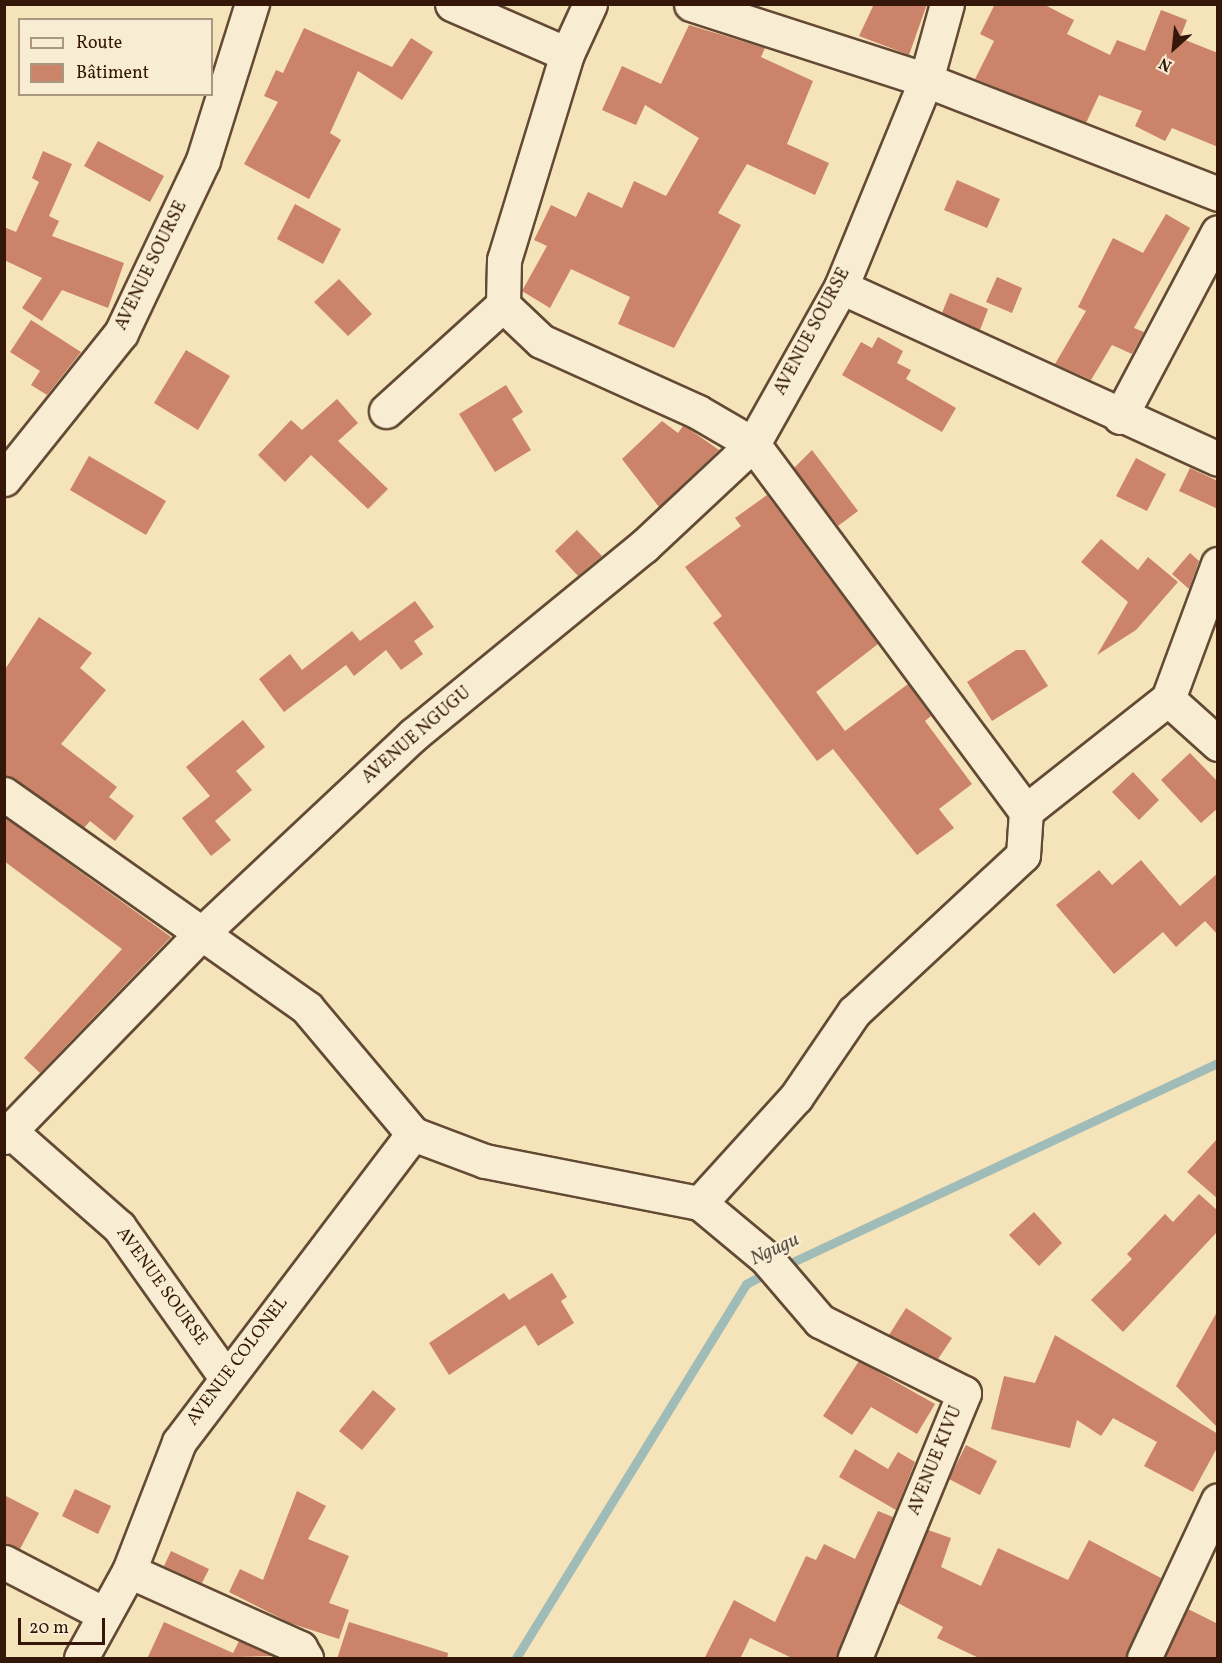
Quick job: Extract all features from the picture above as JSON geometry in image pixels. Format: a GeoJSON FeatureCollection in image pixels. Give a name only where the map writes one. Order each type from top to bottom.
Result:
{"type":"FeatureCollection","features":[{"type":"Feature","properties":{"kind":"street","name":"AVENUE SOURSE"},"geometry":{"type":"LineString","coordinates":[[4,479],[121,333],[203,160],[252,4]]}},
{"type":"Feature","properties":{"kind":"street"},"geometry":{"type":"LineString","coordinates":[[452,4],[567,54]]}},
{"type":"Feature","properties":{"kind":"street"},"geometry":{"type":"LineString","coordinates":[[386,411],[503,304],[504,260],[567,54],[590,4]]}},
{"type":"Feature","properties":{"kind":"street"},"geometry":{"type":"LineString","coordinates":[[691,4],[926,80],[1218,194]]}},
{"type":"Feature","properties":{"kind":"street"},"geometry":{"type":"LineString","coordinates":[[926,80],[947,4]]}},
{"type":"Feature","properties":{"kind":"street","name":"AVENUE SOURSE"},"geometry":{"type":"LineString","coordinates":[[644,546],[753,444],[841,287],[926,80]]}},
{"type":"Feature","properties":{"kind":"street"},"geometry":{"type":"LineString","coordinates":[[1120,417],[1218,232]]}},
{"type":"Feature","properties":{"kind":"street"},"geometry":{"type":"LineString","coordinates":[[841,287],[1120,417],[1218,459]]}},
{"type":"Feature","properties":{"kind":"street"},"geometry":{"type":"LineString","coordinates":[[4,794],[199,936],[308,1008],[413,1134],[485,1161],[700,1203],[796,1097],[854,1012],[1023,855],[1026,811],[753,444],[699,412],[541,341],[503,304]]}},
{"type":"Feature","properties":{"kind":"street","name":"AVENUE NGUGU"},"geometry":{"type":"LineString","coordinates":[[8,1135],[199,936],[413,735],[644,546]]}},
{"type":"Feature","properties":{"kind":"street"},"geometry":{"type":"LineString","coordinates":[[1026,811],[1168,699],[1218,564]]}},
{"type":"Feature","properties":{"kind":"street"},"geometry":{"type":"LineString","coordinates":[[1168,699],[1218,744]]}},
{"type":"Feature","properties":{"kind":"street","name":"AVENUE COLONEL"},"geometry":{"type":"LineString","coordinates":[[81,1659],[129,1571],[179,1442],[225,1376],[413,1134]]}},
{"type":"Feature","properties":{"kind":"street","name":"AVENUE SOURSE"},"geometry":{"type":"LineString","coordinates":[[8,1135],[119,1227],[225,1376]]}},
{"type":"Feature","properties":{"kind":"street","name":"AVENUE KIVU"},"geometry":{"type":"LineString","coordinates":[[700,1203],[776,1270],[820,1321],[964,1393],[855,1659]]}},
{"type":"Feature","properties":{"kind":"street"},"geometry":{"type":"LineString","coordinates":[[1144,1659],[1218,1500]]}},
{"type":"Feature","properties":{"kind":"street"},"geometry":{"type":"LineString","coordinates":[[4,1562],[104,1614]]}},
{"type":"Feature","properties":{"kind":"street"},"geometry":{"type":"LineString","coordinates":[[129,1571],[300,1648],[306,1659]]}},
{"type":"Feature","properties":{"kind":"building"},"geometry":{"type":"Polygon","coordinates":[[[874,4],[927,4],[909,55],[859,36],[874,4]]]}},
{"type":"Feature","properties":{"kind":"building"},"geometry":{"type":"Polygon","coordinates":[[[995,4],[1043,4],[1074,20],[1067,34],[1110,55],[1117,40],[1145,51],[1161,10],[1187,20],[1180,38],[1218,53],[1218,147],[1172,128],[1165,141],[1135,126],[1142,111],[1099,95],[1086,123],[975,79],[994,41],[980,34],[995,4]]]}},
{"type":"Feature","properties":{"kind":"building"},"geometry":{"type":"Polygon","coordinates":[[[689,25],[765,48],[761,57],[813,81],[787,144],[829,163],[815,195],[747,164],[718,213],[741,225],[674,348],[618,324],[630,297],[571,269],[550,308],[522,291],[547,246],[534,240],[551,205],[576,217],[588,192],[622,208],[634,181],[666,196],[699,138],[645,105],[636,125],[602,110],[622,66],[661,84],[689,25]]]}},
{"type":"Feature","properties":{"kind":"building"},"geometry":{"type":"Polygon","coordinates":[[[304,28],[392,67],[411,38],[433,52],[402,100],[358,71],[330,133],[341,140],[309,199],[244,164],[278,102],[264,96],[276,70],[283,73],[304,28]]]}},
{"type":"Feature","properties":{"kind":"building"},"geometry":{"type":"Polygon","coordinates":[[[98,141],[164,176],[150,202],[84,166],[98,141]]]}},
{"type":"Feature","properties":{"kind":"building"},"geometry":{"type":"Polygon","coordinates":[[[43,151],[72,164],[49,216],[59,221],[52,236],[124,263],[108,308],[62,290],[42,321],[22,308],[42,278],[4,260],[4,227],[16,232],[39,182],[32,178],[43,151]]]}},
{"type":"Feature","properties":{"kind":"building"},"geometry":{"type":"Polygon","coordinates":[[[957,180],[1000,199],[987,228],[944,210],[957,180]]]}},
{"type":"Feature","properties":{"kind":"building"},"geometry":{"type":"Polygon","coordinates":[[[295,204],[341,229],[323,264],[277,239],[295,204]]]}},
{"type":"Feature","properties":{"kind":"building"},"geometry":{"type":"Polygon","coordinates":[[[1166,214],[1190,228],[1134,328],[1144,332],[1132,354],[1112,345],[1091,380],[1055,364],[1086,311],[1078,307],[1113,238],[1143,253],[1166,214]]]}},
{"type":"Feature","properties":{"kind":"building"},"geometry":{"type":"Polygon","coordinates":[[[997,277],[1022,288],[1012,313],[986,302],[997,277]]]}},
{"type":"Feature","properties":{"kind":"building"},"geometry":{"type":"Polygon","coordinates":[[[339,279],[372,314],[348,336],[314,302],[339,279]]]}},
{"type":"Feature","properties":{"kind":"building"},"geometry":{"type":"Polygon","coordinates":[[[950,293],[988,309],[980,330],[942,313],[950,293]]]}},
{"type":"Feature","properties":{"kind":"building"},"geometry":{"type":"Polygon","coordinates":[[[31,320],[81,352],[47,395],[31,385],[40,371],[10,352],[31,320]]]}},
{"type":"Feature","properties":{"kind":"building"},"geometry":{"type":"Polygon","coordinates":[[[878,337],[903,351],[897,363],[911,370],[906,379],[956,408],[942,432],[842,375],[861,342],[872,348],[878,337]]]}},
{"type":"Feature","properties":{"kind":"building"},"geometry":{"type":"Polygon","coordinates":[[[186,350],[230,376],[198,430],[154,403],[186,350]]]}},
{"type":"Feature","properties":{"kind":"building"},"geometry":{"type":"Polygon","coordinates":[[[506,385],[523,412],[512,419],[531,450],[495,472],[459,414],[506,385]]]}},
{"type":"Feature","properties":{"kind":"building"},"geometry":{"type":"Polygon","coordinates":[[[337,399],[358,423],[338,441],[388,489],[368,509],[311,455],[285,482],[258,455],[291,420],[302,430],[337,399]]]}},
{"type":"Feature","properties":{"kind":"building"},"geometry":{"type":"Polygon","coordinates":[[[662,421],[678,433],[683,426],[689,429],[719,450],[659,507],[622,459],[662,421]]]}},
{"type":"Feature","properties":{"kind":"building"},"geometry":{"type":"Polygon","coordinates":[[[812,450],[858,511],[838,526],[794,468],[812,450]]]}},
{"type":"Feature","properties":{"kind":"building"},"geometry":{"type":"Polygon","coordinates":[[[89,456],[166,501],[146,535],[70,490],[89,456]]]}},
{"type":"Feature","properties":{"kind":"building"},"geometry":{"type":"Polygon","coordinates":[[[1136,458],[1166,474],[1147,511],[1116,496],[1136,458]]]}},
{"type":"Feature","properties":{"kind":"building"},"geometry":{"type":"Polygon","coordinates":[[[1190,468],[1218,481],[1218,509],[1179,491],[1190,468]]]}},
{"type":"Feature","properties":{"kind":"building"},"geometry":{"type":"Polygon","coordinates":[[[767,495],[878,644],[816,692],[845,731],[908,684],[931,716],[925,721],[972,784],[939,809],[954,828],[917,855],[833,749],[817,761],[713,623],[722,616],[685,567],[741,526],[735,518],[767,495]]]}},
{"type":"Feature","properties":{"kind":"building"},"geometry":{"type":"Polygon","coordinates":[[[577,530],[602,556],[578,576],[555,551],[577,530]]]}},
{"type":"Feature","properties":{"kind":"building"},"geometry":{"type":"Polygon","coordinates":[[[1101,539],[1138,570],[1148,557],[1178,582],[1136,630],[1097,655],[1128,602],[1081,562],[1101,539]]]}},
{"type":"Feature","properties":{"kind":"building"},"geometry":{"type":"Polygon","coordinates":[[[1190,553],[1199,561],[1189,589],[1172,574],[1190,553]]]}},
{"type":"Feature","properties":{"kind":"building"},"geometry":{"type":"Polygon","coordinates":[[[415,601],[434,627],[414,641],[423,654],[401,670],[386,650],[354,676],[346,665],[284,712],[259,679],[290,654],[302,670],[352,631],[360,641],[415,601]]]}},
{"type":"Feature","properties":{"kind":"building"},"geometry":{"type":"Polygon","coordinates":[[[39,617],[92,653],[80,668],[106,690],[61,744],[117,787],[109,797],[134,816],[115,841],[90,821],[84,828],[4,775],[4,671],[39,617]]]}},
{"type":"Feature","properties":{"kind":"building"},"geometry":{"type":"Polygon","coordinates":[[[1016,650],[1025,650],[1048,686],[992,721],[967,682],[1016,650]]]}},
{"type":"Feature","properties":{"kind":"building"},"geometry":{"type":"Polygon","coordinates":[[[243,720],[265,747],[236,771],[252,790],[215,821],[231,840],[211,856],[182,818],[210,796],[186,767],[243,720]]]}},
{"type":"Feature","properties":{"kind":"building"},"geometry":{"type":"Polygon","coordinates":[[[1190,753],[1218,782],[1218,808],[1201,823],[1161,780],[1190,753]]]}},
{"type":"Feature","properties":{"kind":"building"},"geometry":{"type":"Polygon","coordinates":[[[1133,772],[1159,800],[1139,820],[1112,792],[1133,772]]]}},
{"type":"Feature","properties":{"kind":"building"},"geometry":{"type":"Polygon","coordinates":[[[4,817],[171,937],[40,1073],[24,1058],[122,949],[4,861],[4,817]]]}},
{"type":"Feature","properties":{"kind":"building"},"geometry":{"type":"Polygon","coordinates":[[[1141,860],[1180,906],[1218,873],[1218,935],[1205,921],[1176,947],[1163,932],[1114,974],[1056,905],[1099,870],[1112,885],[1141,860]]]}},
{"type":"Feature","properties":{"kind":"building"},"geometry":{"type":"Polygon","coordinates":[[[1218,1138],[1218,1199],[1187,1172],[1218,1138]]]}},
{"type":"Feature","properties":{"kind":"building"},"geometry":{"type":"Polygon","coordinates":[[[1199,1194],[1218,1211],[1218,1231],[1123,1332],[1091,1300],[1132,1259],[1127,1254],[1165,1214],[1173,1222],[1199,1194]]]}},
{"type":"Feature","properties":{"kind":"building"},"geometry":{"type":"Polygon","coordinates":[[[1034,1212],[1062,1243],[1039,1266],[1009,1235],[1034,1212]]]}},
{"type":"Feature","properties":{"kind":"building"},"geometry":{"type":"Polygon","coordinates":[[[552,1273],[567,1297],[561,1301],[574,1323],[538,1346],[525,1325],[449,1375],[429,1343],[504,1293],[509,1300],[552,1273]]]}},
{"type":"Feature","properties":{"kind":"building"},"geometry":{"type":"Polygon","coordinates":[[[906,1308],[952,1338],[938,1359],[889,1335],[906,1308]]]}},
{"type":"Feature","properties":{"kind":"building"},"geometry":{"type":"Polygon","coordinates":[[[1218,1310],[1218,1428],[1176,1386],[1218,1310]]]}},
{"type":"Feature","properties":{"kind":"building"},"geometry":{"type":"Polygon","coordinates":[[[1055,1335],[1218,1434],[1218,1446],[1193,1492],[1144,1466],[1157,1442],[1113,1418],[1101,1436],[1077,1420],[1070,1448],[991,1429],[1004,1376],[1035,1383],[1055,1335]]]}},
{"type":"Feature","properties":{"kind":"building"},"geometry":{"type":"Polygon","coordinates":[[[859,1361],[935,1404],[917,1434],[871,1407],[852,1435],[823,1416],[859,1361]]]}},
{"type":"Feature","properties":{"kind":"building"},"geometry":{"type":"Polygon","coordinates":[[[373,1390],[396,1409],[362,1450],[339,1431],[373,1390]]]}},
{"type":"Feature","properties":{"kind":"building"},"geometry":{"type":"Polygon","coordinates":[[[966,1445],[997,1461],[980,1495],[949,1479],[966,1445]]]}},
{"type":"Feature","properties":{"kind":"building"},"geometry":{"type":"Polygon","coordinates":[[[855,1449],[888,1469],[898,1452],[915,1462],[896,1510],[839,1477],[855,1449]]]}},
{"type":"Feature","properties":{"kind":"building"},"geometry":{"type":"Polygon","coordinates":[[[75,1489],[111,1506],[98,1534],[62,1516],[75,1489]]]}},
{"type":"Feature","properties":{"kind":"building"},"geometry":{"type":"Polygon","coordinates":[[[297,1491],[326,1506],[308,1539],[349,1556],[329,1603],[349,1610],[339,1639],[290,1623],[229,1592],[240,1569],[263,1580],[297,1491]]]}},
{"type":"Feature","properties":{"kind":"building"},"geometry":{"type":"Polygon","coordinates":[[[4,1495],[39,1513],[20,1549],[4,1543],[4,1495]]]}},
{"type":"Feature","properties":{"kind":"building"},"geometry":{"type":"Polygon","coordinates":[[[878,1511],[893,1517],[837,1659],[794,1659],[750,1638],[740,1659],[704,1659],[734,1600],[775,1622],[806,1556],[816,1560],[824,1544],[855,1559],[878,1511]]]}},
{"type":"Feature","properties":{"kind":"building"},"geometry":{"type":"Polygon","coordinates":[[[928,1530],[951,1538],[941,1567],[981,1586],[998,1548],[1068,1580],[1089,1540],[1161,1578],[1125,1659],[981,1659],[937,1638],[943,1627],[898,1603],[928,1530]]]}},
{"type":"Feature","properties":{"kind":"building"},"geometry":{"type":"Polygon","coordinates":[[[171,1551],[209,1569],[202,1583],[164,1566],[171,1551]]]}},
{"type":"Feature","properties":{"kind":"building"},"geometry":{"type":"Polygon","coordinates":[[[1188,1609],[1218,1624],[1218,1659],[1164,1659],[1188,1609]]]}},
{"type":"Feature","properties":{"kind":"building"},"geometry":{"type":"Polygon","coordinates":[[[164,1622],[233,1653],[239,1641],[273,1656],[147,1659],[164,1622]]]}},
{"type":"Feature","properties":{"kind":"building"},"geometry":{"type":"Polygon","coordinates":[[[349,1622],[448,1653],[447,1659],[337,1659],[349,1622]]]}},
{"type":"Feature","properties":{"kind":"waterway","name":"Ngugu"},"geometry":{"type":"LineString","coordinates":[[782,1267],[1218,1063]]}},
{"type":"Feature","properties":{"kind":"waterway","name":"Ngugu"},"geometry":{"type":"LineString","coordinates":[[516,1658],[746,1284],[769,1272]]}}]}
